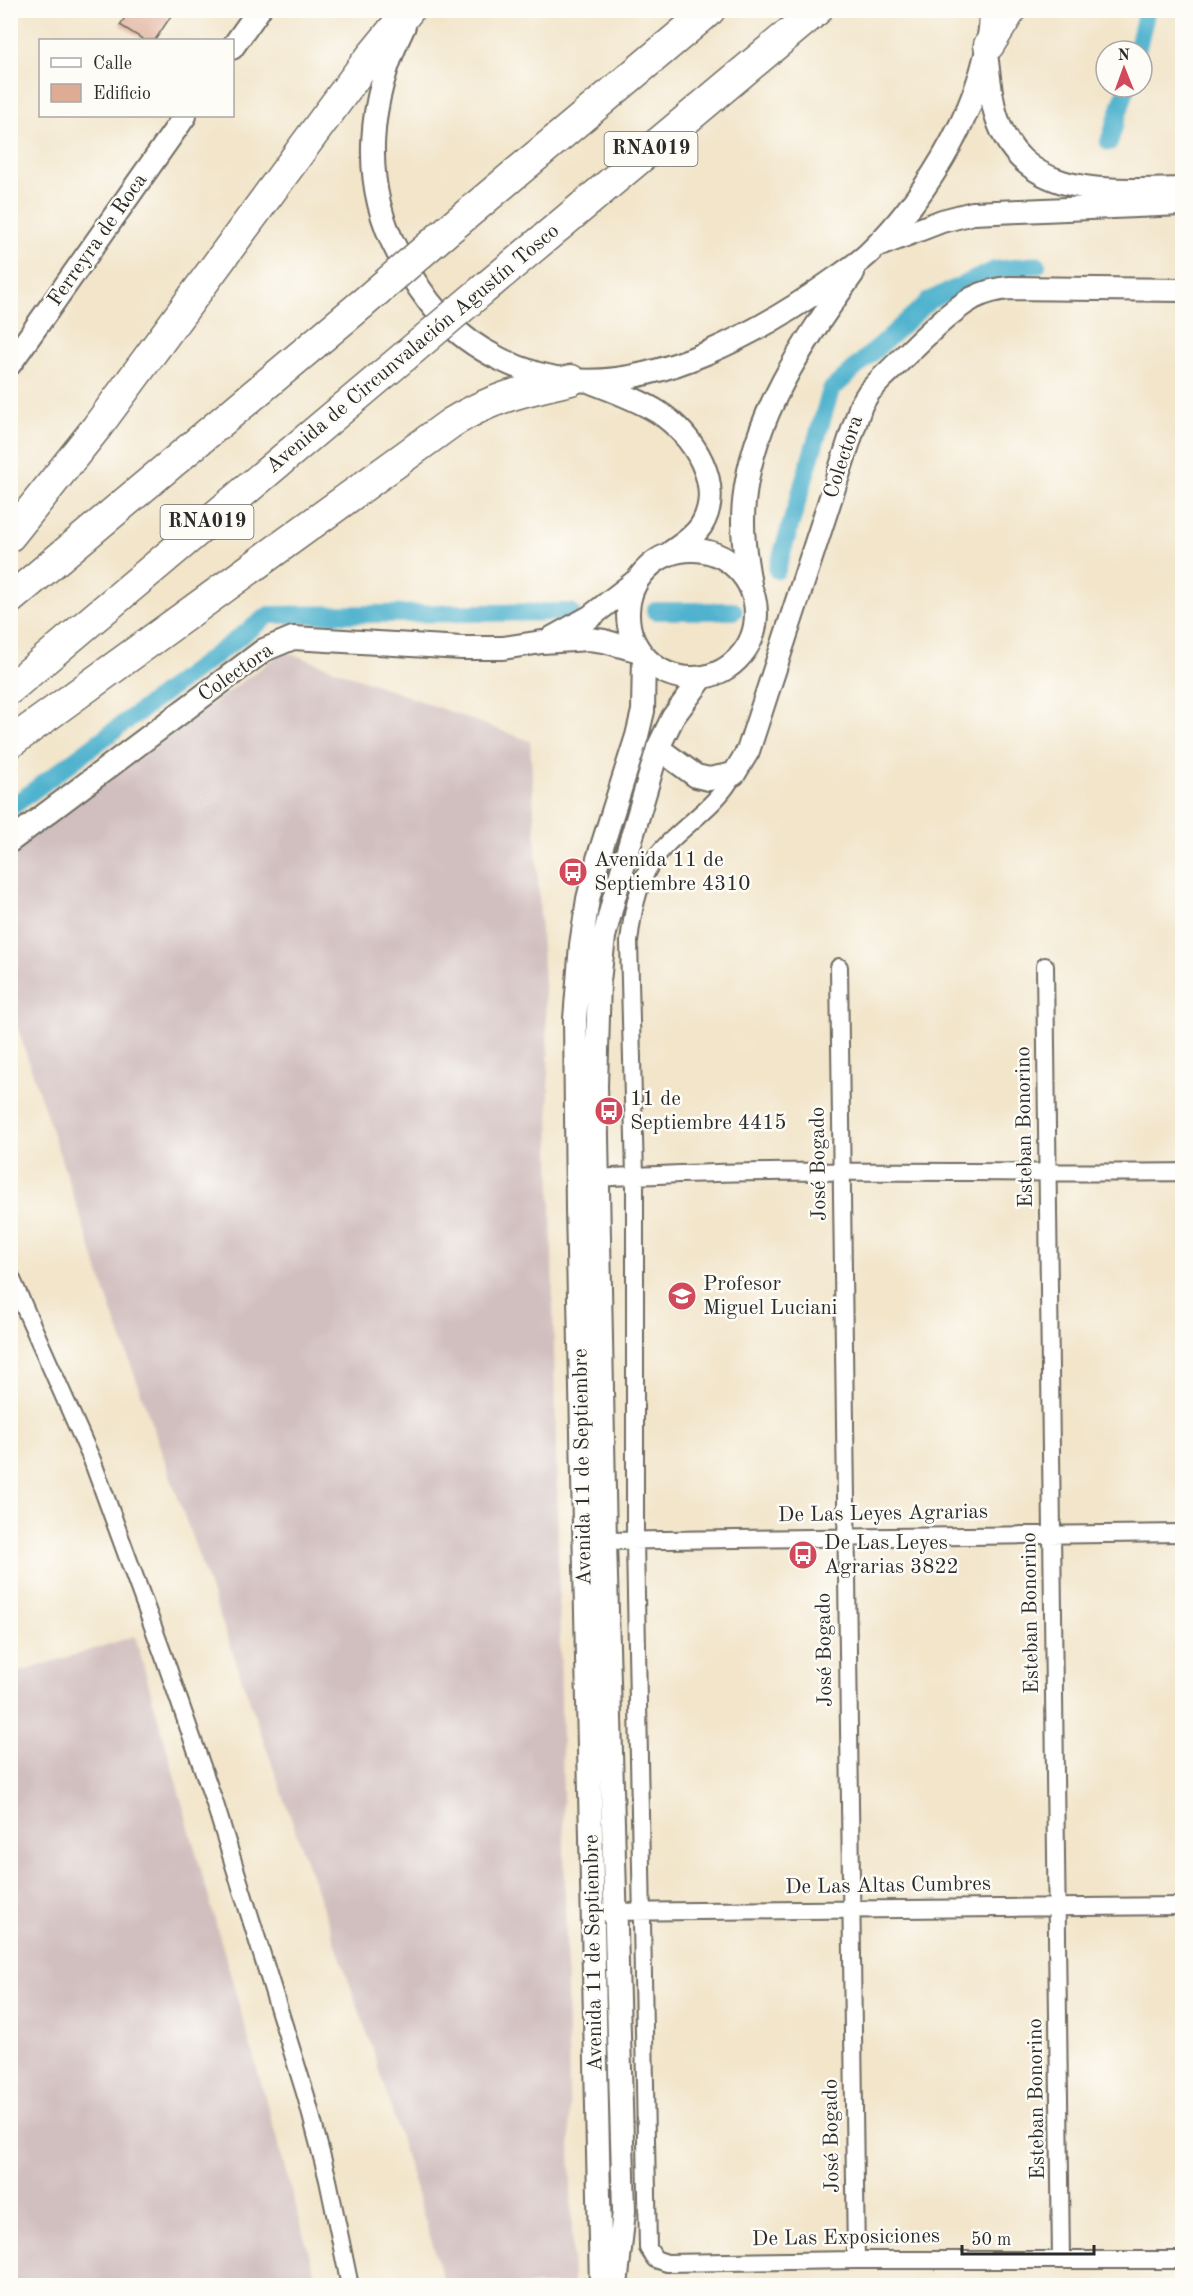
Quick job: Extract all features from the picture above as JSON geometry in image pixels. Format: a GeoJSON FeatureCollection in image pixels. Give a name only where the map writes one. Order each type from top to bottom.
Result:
{"type":"FeatureCollection","features":[{"type":"Feature","properties":{"kind":"highway"},"geometry":{"type":"LineString","coordinates":[[10,536],[97,427],[364,65],[411,10]]}},
{"type":"Feature","properties":{"kind":"highway","name":"RNA019"},"geometry":{"type":"LineString","coordinates":[[10,599],[710,10]]}},
{"type":"Feature","properties":{"kind":"highway","name":"Avenida de Circunvalación Agustín Tosco"},"geometry":{"type":"LineString","coordinates":[[10,689],[817,10]]}},
{"type":"Feature","properties":{"kind":"highway"},"geometry":{"type":"LineString","coordinates":[[988,50],[1011,10]]}},
{"type":"Feature","properties":{"kind":"highway"},"geometry":{"type":"LineString","coordinates":[[10,743],[451,423],[478,407],[502,397],[579,381]]}},
{"type":"Feature","properties":{"kind":"main road"},"geometry":{"type":"LineString","coordinates":[[234,45],[259,10]]}},
{"type":"Feature","properties":{"kind":"main road"},"geometry":{"type":"LineString","coordinates":[[411,10],[386,71],[373,129],[373,177],[376,198],[392,242],[424,295],[459,333],[503,360],[548,376],[579,381],[624,395],[658,412],[683,434],[699,457],[705,470],[710,495],[705,517],[694,534],[669,554],[650,565],[636,581],[629,599],[627,618],[634,643],[641,654],[652,664],[671,675],[681,677],[703,677],[730,666],[749,645],[756,607],[744,549],[744,502],[758,442],[786,375],[819,321],[870,252],[921,194],[952,140],[971,100],[988,50]]}},
{"type":"Feature","properties":{"kind":"main road"},"geometry":{"type":"LineString","coordinates":[[991,10],[988,50],[993,102],[1001,129],[1010,144],[1035,170],[1061,183],[1077,187],[1117,190],[1182,189]]}},
{"type":"Feature","properties":{"kind":"main road","name":"Ferreyra de Roca"},"geometry":{"type":"LineString","coordinates":[[10,364],[185,117]]}},
{"type":"Feature","properties":{"kind":"main road"},"geometry":{"type":"LineString","coordinates":[[579,381],[641,374],[720,347],[788,311],[870,252],[942,221],[974,213],[1182,204]]}},
{"type":"Feature","properties":{"kind":"main road","name":"Colectora"},"geometry":{"type":"LineString","coordinates":[[734,774],[748,751],[854,425],[861,405],[869,392],[959,307],[993,290],[1010,288],[1182,290]]}},
{"type":"Feature","properties":{"kind":"main road"},"geometry":{"type":"LineString","coordinates":[[669,554],[691,549],[722,557],[739,570],[751,588]]}},
{"type":"Feature","properties":{"kind":"main road","name":"Colectora"},"geometry":{"type":"LineString","coordinates":[[542,642],[590,617],[636,581]]}},
{"type":"Feature","properties":{"kind":"main road","name":"Colectora"},"geometry":{"type":"LineString","coordinates":[[10,841],[275,644],[293,638],[462,648],[502,648],[542,642],[589,639],[604,641],[641,654]]}},
{"type":"Feature","properties":{"kind":"main road","name":"Avenida 11 de Septiembre"},"geometry":{"type":"LineString","coordinates":[[601,2277],[604,1912],[594,1541],[575,1076],[577,980],[588,899],[643,711],[641,654]]}},
{"type":"Feature","properties":{"kind":"main road","name":"Avenida 11 de Septiembre"},"geometry":{"type":"LineString","coordinates":[[594,1541],[598,1178],[596,1086],[599,981],[604,937],[658,747],[673,717],[703,677]]}},
{"type":"Feature","properties":{"kind":"main road"},"geometry":{"type":"LineString","coordinates":[[658,747],[696,776],[709,779],[734,774]]}},
{"type":"Feature","properties":{"kind":"main road","name":"Avenida 11 de Septiembre"},"geometry":{"type":"LineString","coordinates":[[604,1912],[624,2211],[616,2286]]}},
{"type":"Feature","properties":{"kind":"street"},"geometry":{"type":"LineString","coordinates":[[641,1911],[635,1540],[635,1176],[629,942],[631,921],[639,891],[652,863],[670,842],[726,788],[734,774]]}},
{"type":"Feature","properties":{"kind":"street","name":"Esteban Bonorino"},"geometry":{"type":"LineString","coordinates":[[1045,966],[1061,2259]]}},
{"type":"Feature","properties":{"kind":"street","name":"José Bogado"},"geometry":{"type":"LineString","coordinates":[[839,967],[856,2260]]}},
{"type":"Feature","properties":{"kind":"street"},"geometry":{"type":"LineString","coordinates":[[598,1178],[841,1172],[1048,1174],[1182,1172]]}},
{"type":"Feature","properties":{"kind":"street"},"geometry":{"type":"LineString","coordinates":[[10,1275],[92,1460],[215,1804],[306,2096],[328,2180],[350,2286]]}},
{"type":"Feature","properties":{"kind":"street","name":"De Las Leyes Agrarias"},"geometry":{"type":"LineString","coordinates":[[594,1541],[1182,1533]]}},
{"type":"Feature","properties":{"kind":"street","name":"De Las Altas Cumbres"},"geometry":{"type":"LineString","coordinates":[[604,1912],[1182,1906]]}},
{"type":"Feature","properties":{"kind":"street","name":"De Las Exposiciones"},"geometry":{"type":"LineString","coordinates":[[641,1911],[648,2248],[655,2259],[667,2263],[856,2260],[1182,2260]]}},
{"type":"Feature","properties":{"kind":"shaded area"},"geometry":{"type":"Polygon","coordinates":[[[284,651],[530,741],[548,1053],[573,2285],[445,2285],[372,2047],[107,1297],[11,1008],[10,853],[284,651]]]}},
{"type":"Feature","properties":{"kind":"shaded area"},"geometry":{"type":"Polygon","coordinates":[[[135,1636],[318,2285],[11,2285],[11,1675],[135,1636]]]}},
{"type":"Feature","properties":{"kind":"building"},"geometry":{"type":"Polygon","coordinates":[[[130,10],[175,10],[156,39],[142,39],[120,25],[130,10]]]}},
{"type":"Feature","properties":{"kind":"waterway"},"geometry":{"type":"LineString","coordinates":[[1140,39],[1147,10]]}},
{"type":"Feature","properties":{"kind":"waterway"},"geometry":{"type":"LineString","coordinates":[[1109,142],[1123,99]]}},
{"type":"Feature","properties":{"kind":"waterway"},"geometry":{"type":"LineString","coordinates":[[777,570],[831,390],[930,300],[995,270],[1037,265]]}},
{"type":"Feature","properties":{"kind":"waterway"},"geometry":{"type":"LineString","coordinates":[[655,611],[734,611]]}},
{"type":"Feature","properties":{"kind":"waterway"},"geometry":{"type":"LineString","coordinates":[[10,808],[269,615],[571,612]]}},
{"type":"Feature","properties":{"kind":"place","name":"Avenida 11 de Septiembre 4310"},"geometry":{"type":"Point","coordinates":[573,872]}},
{"type":"Feature","properties":{"kind":"place","name":"11 de Septiembre 4415"},"geometry":{"type":"Point","coordinates":[609,1111]}},
{"type":"Feature","properties":{"kind":"place","name":"Profesor Miguel Luciani"},"geometry":{"type":"Point","coordinates":[682,1296]}},
{"type":"Feature","properties":{"kind":"place","name":"De Las Leyes Agrarias 3822"},"geometry":{"type":"Point","coordinates":[803,1555]}}]}
